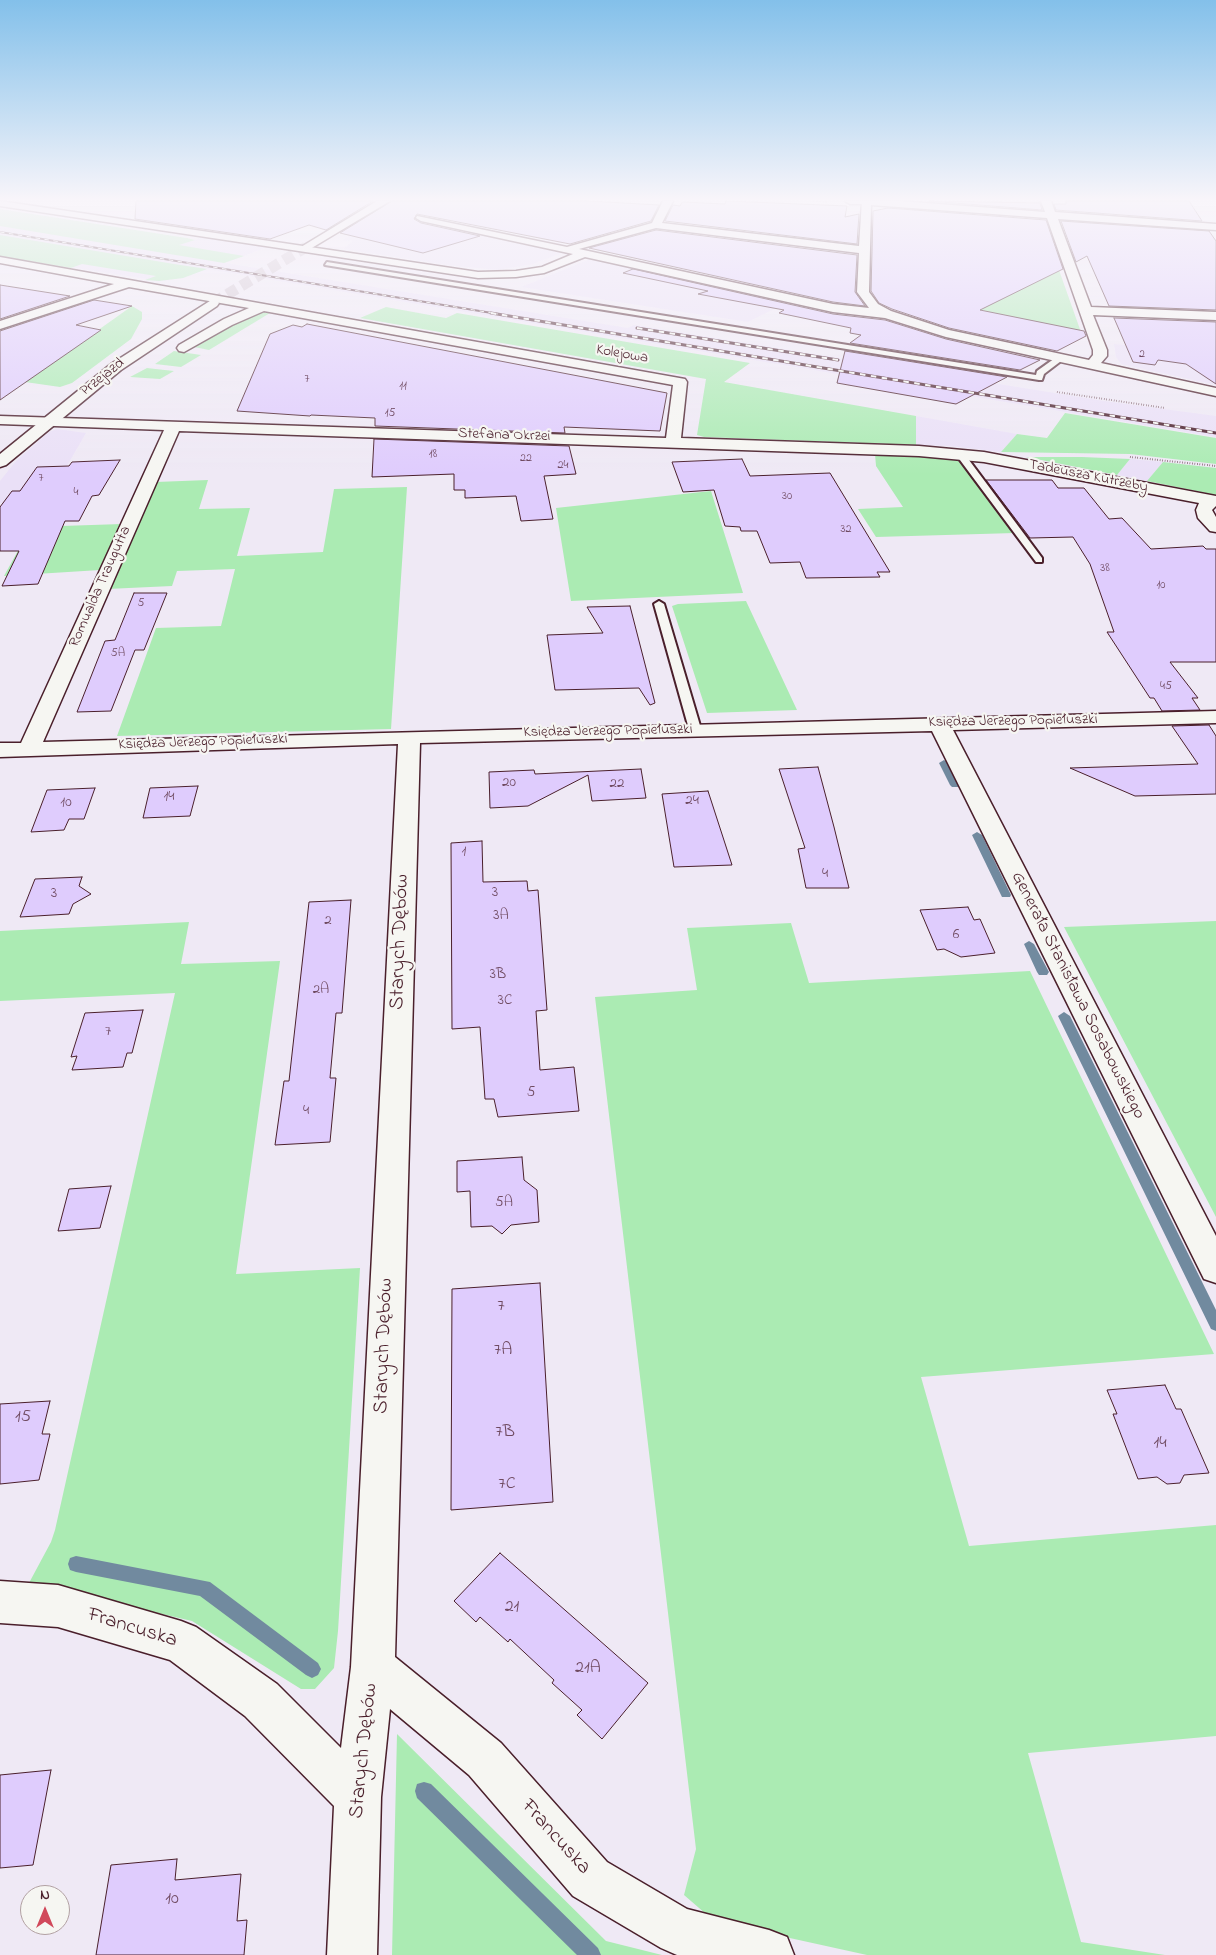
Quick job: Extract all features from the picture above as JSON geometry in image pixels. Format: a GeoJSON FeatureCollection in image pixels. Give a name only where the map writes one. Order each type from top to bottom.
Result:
{"type":"FeatureCollection","features":[{"type":"Feature","properties":{"kind":"street"},"geometry":{"type":"LineString","coordinates":[[0,326],[103,292]]}},
{"type":"Feature","properties":{"kind":"street"},"geometry":{"type":"LineString","coordinates":[[182,292],[263,307]]}},
{"type":"Feature","properties":{"kind":"street"},"geometry":{"type":"LineString","coordinates":[[766,292],[833,308],[888,314],[946,333],[1216,392]]}},
{"type":"Feature","properties":{"kind":"street"},"geometry":{"type":"LineString","coordinates":[[864,292],[866,299],[888,314]]}},
{"type":"Feature","properties":{"kind":"street"},"geometry":{"type":"LineString","coordinates":[[1080,292],[1100,350],[1100,356],[1092,365]]}},
{"type":"Feature","properties":{"kind":"street"},"geometry":{"type":"LineString","coordinates":[[816,303],[846,304],[866,299]]}},
{"type":"Feature","properties":{"kind":"street","name":"Przejazd"},"geometry":{"type":"LineString","coordinates":[[0,462],[116,367],[213,303]]}},
{"type":"Feature","properties":{"kind":"street"},"geometry":{"type":"LineString","coordinates":[[184,348],[228,322],[263,307]]}},
{"type":"Feature","properties":{"kind":"street","name":"Kolejowa"},"geometry":{"type":"LineString","coordinates":[[263,307],[680,382],[673,442]]}},
{"type":"Feature","properties":{"kind":"street"},"geometry":{"type":"LineString","coordinates":[[1087,311],[1216,316]]}},
{"type":"Feature","properties":{"kind":"street","name":"Stefana Okrzei"},"geometry":{"type":"LineString","coordinates":[[0,420],[673,442],[960,454]]}},
{"type":"Feature","properties":{"kind":"street","name":"Romualda Traugutta"},"geometry":{"type":"LineString","coordinates":[[0,772],[13,750],[174,426]]}},
{"type":"Feature","properties":{"kind":"street","name":"Tadeusza Kutrzeby"},"geometry":{"type":"LineString","coordinates":[[960,454],[1212,501]]}},
{"type":"Feature","properties":{"kind":"street"},"geometry":{"type":"LineString","coordinates":[[1212,501],[1204,510],[1207,518],[1216,527]]}},
{"type":"Feature","properties":{"kind":"street","name":"Księdza Jerzego Popiełuszki"},"geometry":{"type":"LineString","coordinates":[[13,750],[695,729],[1216,717]]}},
{"type":"Feature","properties":{"kind":"street","name":"Generała Stanisława Sosabowskiego"},"geometry":{"type":"LineString","coordinates":[[939,723],[1216,1269]]}},
{"type":"Feature","properties":{"kind":"street","name":"Starych Dębów"},"geometry":{"type":"LineString","coordinates":[[352,1955],[358,1797],[373,1667],[409,737]]}},
{"type":"Feature","properties":{"kind":"street","name":"Francuska"},"geometry":{"type":"LineString","coordinates":[[0,1602],[58,1606],[181,1642],[261,1700],[358,1797]]}},
{"type":"Feature","properties":{"kind":"street","name":"Francuska"},"geometry":{"type":"LineString","coordinates":[[373,1667],[485,1759],[590,1879],[678,1932],[768,1955]]}},
{"type":"Feature","properties":{"kind":"lane"},"geometry":{"type":"LineString","coordinates":[[504,292],[1039,378],[1040,372],[1060,358]]}},
{"type":"Feature","properties":{"kind":"lane"},"geometry":{"type":"LineString","coordinates":[[960,454],[1039,560]]}},
{"type":"Feature","properties":{"kind":"lane"},"geometry":{"type":"LineString","coordinates":[[659,604],[695,729]]}},
{"type":"Feature","properties":{"kind":"shaded area"},"geometry":{"type":"Polygon","coordinates":[[[347,292],[407,292],[628,328],[634,325],[1104,401],[1216,416],[1216,437],[347,292]]]}},
{"type":"Feature","properties":{"kind":"shaded area"},"geometry":{"type":"Polygon","coordinates":[[[555,292],[743,292],[788,302],[748,322],[555,292]]]}},
{"type":"Feature","properties":{"kind":"shaded area"},"geometry":{"type":"Polygon","coordinates":[[[1114,344],[1216,353],[1216,385],[1121,364],[1116,357],[1114,344]]]}},
{"type":"Feature","properties":{"kind":"shaded area"},"geometry":{"type":"Polygon","coordinates":[[[916,416],[1017,434],[1001,452],[950,446],[916,445],[916,416]]]}},
{"type":"Feature","properties":{"kind":"shaded area"},"geometry":{"type":"Polygon","coordinates":[[[57,429],[86,433],[46,502],[0,503],[0,481],[16,461],[49,432],[57,429]]]}},
{"type":"Feature","properties":{"kind":"shaded area"},"geometry":{"type":"Polygon","coordinates":[[[1130,459],[1163,462],[1147,481],[1117,475],[1130,459]]]}},
{"type":"Feature","properties":{"kind":"green space"},"geometry":{"type":"Polygon","coordinates":[[[1013,292],[1067,292],[1082,335],[944,326],[1013,292]]]}},
{"type":"Feature","properties":{"kind":"green space"},"geometry":{"type":"Polygon","coordinates":[[[132,306],[142,312],[142,319],[131,339],[72,383],[60,387],[25,382],[132,306]]]}},
{"type":"Feature","properties":{"kind":"green space"},"geometry":{"type":"Polygon","coordinates":[[[386,307],[446,318],[457,313],[750,363],[724,382],[916,416],[916,445],[704,437],[697,435],[706,379],[360,318],[386,307]]]}},
{"type":"Feature","properties":{"kind":"green space"},"geometry":{"type":"Polygon","coordinates":[[[261,312],[270,313],[209,350],[194,347],[233,324],[261,312]]]}},
{"type":"Feature","properties":{"kind":"green space"},"geometry":{"type":"Polygon","coordinates":[[[174,351],[201,355],[181,367],[155,364],[174,351]]]}},
{"type":"Feature","properties":{"kind":"green space"},"geometry":{"type":"Polygon","coordinates":[[[147,368],[174,371],[160,379],[130,377],[147,368]]]}},
{"type":"Feature","properties":{"kind":"green space"},"geometry":{"type":"Polygon","coordinates":[[[1065,413],[1216,438],[1216,464],[1130,454],[1001,452],[1017,434],[1047,438],[1065,413]]]}},
{"type":"Feature","properties":{"kind":"green space"},"geometry":{"type":"Polygon","coordinates":[[[875,454],[958,456],[1015,533],[876,537],[858,509],[903,507],[876,466],[875,454]]]}},
{"type":"Feature","properties":{"kind":"green space"},"geometry":{"type":"Polygon","coordinates":[[[1026,457],[1082,457],[1130,459],[1117,475],[1026,457]]]}},
{"type":"Feature","properties":{"kind":"green space"},"geometry":{"type":"Polygon","coordinates":[[[1163,462],[1216,468],[1216,495],[1147,481],[1163,462]]]}},
{"type":"Feature","properties":{"kind":"green space"},"geometry":{"type":"Polygon","coordinates":[[[208,480],[199,509],[250,508],[237,556],[323,552],[334,489],[407,487],[391,729],[117,736],[156,628],[221,626],[235,569],[177,571],[172,586],[107,589],[156,482],[208,480]]]}},
{"type":"Feature","properties":{"kind":"green space"},"geometry":{"type":"Polygon","coordinates":[[[711,491],[743,593],[571,601],[556,508],[711,491]]]}},
{"type":"Feature","properties":{"kind":"green space"},"geometry":{"type":"Polygon","coordinates":[[[122,524],[100,570],[4,576],[31,527],[122,524]]]}},
{"type":"Feature","properties":{"kind":"green space"},"geometry":{"type":"Polygon","coordinates":[[[746,601],[797,710],[707,713],[672,606],[678,604],[746,601]]]}},
{"type":"Feature","properties":{"kind":"green space"},"geometry":{"type":"Polygon","coordinates":[[[1216,921],[1216,1217],[1064,927],[1216,921]]]}},
{"type":"Feature","properties":{"kind":"green space"},"geometry":{"type":"Polygon","coordinates":[[[189,922],[181,964],[280,961],[236,1274],[360,1268],[338,1631],[334,1668],[315,1689],[301,1689],[192,1621],[29,1583],[51,1542],[55,1530],[175,993],[0,1001],[0,931],[189,922]]]}},
{"type":"Feature","properties":{"kind":"green space"},"geometry":{"type":"Polygon","coordinates":[[[791,923],[809,983],[1030,971],[1214,1354],[921,1377],[969,1546],[1216,1525],[1216,1736],[1028,1753],[1081,1942],[1165,1955],[867,1955],[767,1933],[706,1914],[684,1895],[696,1849],[595,997],[697,990],[687,928],[791,923]]]}},
{"type":"Feature","properties":{"kind":"green space"},"geometry":{"type":"Polygon","coordinates":[[[397,1734],[606,1941],[662,1955],[392,1955],[397,1734]]]}},
{"type":"Feature","properties":{"kind":"building"},"geometry":{"type":"Polygon","coordinates":[[[0,292],[46,292],[70,296],[0,319],[0,292]]]}},
{"type":"Feature","properties":{"kind":"building"},"geometry":{"type":"Polygon","coordinates":[[[736,292],[833,314],[885,320],[946,339],[1040,360],[1020,370],[850,343],[861,335],[850,333],[851,328],[779,313],[784,310],[698,294],[736,292]]]}},
{"type":"Feature","properties":{"kind":"building"},"geometry":{"type":"Polygon","coordinates":[[[789,292],[855,292],[865,306],[833,302],[789,292]]]}},
{"type":"Feature","properties":{"kind":"building"},"geometry":{"type":"Polygon","coordinates":[[[872,292],[1016,292],[980,310],[1084,331],[1086,336],[1057,351],[949,328],[879,303],[872,292]]]}},
{"type":"Feature","properties":{"kind":"building"},"geometry":{"type":"Polygon","coordinates":[[[1103,292],[1216,292],[1216,310],[1109,306],[1103,292]]]}},
{"type":"Feature","properties":{"kind":"building"},"geometry":{"type":"Polygon","coordinates":[[[94,300],[132,306],[76,325],[101,330],[0,400],[0,331],[94,300]]]}},
{"type":"Feature","properties":{"kind":"building"},"geometry":{"type":"Polygon","coordinates":[[[1114,318],[1216,322],[1216,384],[1186,364],[1158,360],[1155,365],[1133,362],[1114,318]]]}},
{"type":"Feature","properties":{"kind":"building"},"geometry":{"type":"Polygon","coordinates":[[[307,324],[667,393],[660,431],[564,427],[565,433],[375,426],[375,418],[237,411],[270,334],[293,325],[302,327],[307,324]]]}},
{"type":"Feature","properties":{"kind":"building"},"geometry":{"type":"Polygon","coordinates":[[[845,351],[1007,377],[956,404],[837,383],[845,351]]]}},
{"type":"Feature","properties":{"kind":"building"},"geometry":{"type":"Polygon","coordinates":[[[374,439],[569,446],[576,474],[544,476],[553,519],[521,521],[516,496],[465,498],[465,490],[454,490],[454,474],[372,477],[374,439]]]}},
{"type":"Feature","properties":{"kind":"building"},"geometry":{"type":"Polygon","coordinates":[[[742,459],[750,476],[830,473],[890,572],[877,572],[880,577],[806,578],[800,562],[770,563],[757,531],[741,531],[740,527],[725,526],[714,490],[683,492],[672,462],[742,459]]]}},
{"type":"Feature","properties":{"kind":"building"},"geometry":{"type":"Polygon","coordinates":[[[120,460],[99,495],[92,496],[79,521],[65,521],[38,584],[2,586],[19,551],[0,551],[0,507],[12,491],[20,491],[37,467],[69,466],[72,462],[120,460]]]}},
{"type":"Feature","properties":{"kind":"building"},"geometry":{"type":"Polygon","coordinates":[[[986,480],[1052,480],[1058,488],[1084,488],[1109,519],[1122,518],[1151,549],[1203,546],[1206,549],[1216,549],[1216,662],[1170,662],[1198,698],[1192,698],[1200,710],[1162,711],[1154,698],[1150,698],[1107,632],[1114,632],[1090,564],[1073,537],[1030,538],[986,480]]]}},
{"type":"Feature","properties":{"kind":"building"},"geometry":{"type":"Polygon","coordinates":[[[134,593],[167,593],[144,650],[135,650],[111,711],[77,712],[105,641],[115,640],[134,593]]]}},
{"type":"Feature","properties":{"kind":"building"},"geometry":{"type":"Polygon","coordinates":[[[630,606],[655,703],[650,705],[639,688],[555,690],[547,635],[603,633],[587,607],[630,606]]]}},
{"type":"Feature","properties":{"kind":"building"},"geometry":{"type":"Polygon","coordinates":[[[1209,725],[1216,736],[1216,794],[1135,796],[1070,768],[1198,764],[1172,726],[1209,725]]]}},
{"type":"Feature","properties":{"kind":"building"},"geometry":{"type":"Polygon","coordinates":[[[818,767],[849,888],[806,888],[798,849],[805,848],[779,769],[818,767]]]}},
{"type":"Feature","properties":{"kind":"building"},"geometry":{"type":"Polygon","coordinates":[[[641,769],[646,798],[592,801],[588,775],[528,806],[490,808],[489,772],[534,770],[535,774],[641,769]]]}},
{"type":"Feature","properties":{"kind":"building"},"geometry":{"type":"Polygon","coordinates":[[[198,786],[190,816],[143,818],[150,788],[198,786]]]}},
{"type":"Feature","properties":{"kind":"building"},"geometry":{"type":"Polygon","coordinates":[[[95,788],[84,819],[69,819],[64,830],[31,832],[47,790],[95,788]]]}},
{"type":"Feature","properties":{"kind":"building"},"geometry":{"type":"Polygon","coordinates":[[[708,791],[732,865],[674,867],[662,794],[708,791]]]}},
{"type":"Feature","properties":{"kind":"building"},"geometry":{"type":"Polygon","coordinates":[[[482,841],[483,882],[527,881],[528,891],[538,890],[547,1010],[536,1011],[540,1070],[574,1067],[579,1111],[498,1117],[494,1099],[485,1099],[480,1027],[452,1029],[451,843],[482,841]]]}},
{"type":"Feature","properties":{"kind":"building"},"geometry":{"type":"Polygon","coordinates":[[[82,877],[79,886],[91,894],[73,904],[69,914],[20,917],[35,879],[82,877]]]}},
{"type":"Feature","properties":{"kind":"building"},"geometry":{"type":"Polygon","coordinates":[[[351,900],[342,1013],[336,1013],[330,1078],[336,1078],[330,1142],[275,1145],[284,1081],[289,1081],[309,902],[351,900]]]}},
{"type":"Feature","properties":{"kind":"building"},"geometry":{"type":"Polygon","coordinates":[[[968,907],[974,920],[980,919],[995,953],[961,957],[944,949],[937,950],[920,910],[968,907]]]}},
{"type":"Feature","properties":{"kind":"building"},"geometry":{"type":"Polygon","coordinates":[[[143,1010],[132,1053],[127,1053],[123,1067],[72,1070],[77,1056],[71,1057],[85,1013],[143,1010]]]}},
{"type":"Feature","properties":{"kind":"building"},"geometry":{"type":"Polygon","coordinates":[[[522,1157],[524,1180],[537,1190],[539,1222],[511,1225],[502,1234],[492,1226],[471,1227],[470,1191],[457,1192],[457,1161],[522,1157]]]}},
{"type":"Feature","properties":{"kind":"building"},"geometry":{"type":"Polygon","coordinates":[[[111,1186],[100,1228],[58,1231],[69,1189],[111,1186]]]}},
{"type":"Feature","properties":{"kind":"building"},"geometry":{"type":"Polygon","coordinates":[[[540,1283],[553,1502],[451,1510],[452,1289],[540,1283]]]}},
{"type":"Feature","properties":{"kind":"building"},"geometry":{"type":"Polygon","coordinates":[[[1165,1385],[1176,1409],[1181,1409],[1209,1473],[1184,1475],[1180,1483],[1167,1484],[1157,1477],[1138,1479],[1113,1414],[1117,1414],[1107,1390],[1165,1385]]]}},
{"type":"Feature","properties":{"kind":"building"},"geometry":{"type":"Polygon","coordinates":[[[50,1401],[42,1434],[50,1434],[39,1480],[0,1484],[0,1404],[50,1401]]]}},
{"type":"Feature","properties":{"kind":"building"},"geometry":{"type":"Polygon","coordinates":[[[500,1553],[648,1683],[602,1739],[577,1715],[582,1710],[552,1683],[554,1680],[510,1639],[508,1642],[480,1617],[476,1622],[454,1601],[500,1553]]]}},
{"type":"Feature","properties":{"kind":"building"},"geometry":{"type":"Polygon","coordinates":[[[51,1770],[33,1865],[0,1868],[0,1775],[51,1770]]]}},
{"type":"Feature","properties":{"kind":"building"},"geometry":{"type":"Polygon","coordinates":[[[177,1859],[175,1880],[241,1874],[237,1921],[247,1920],[244,1955],[96,1955],[111,1865],[177,1859]]]}},
{"type":"Feature","properties":{"kind":"waterway"},"geometry":{"type":"LineString","coordinates":[[944,763],[955,785]]}},
{"type":"Feature","properties":{"kind":"waterway"},"geometry":{"type":"LineString","coordinates":[[977,835],[1006,895]]}},
{"type":"Feature","properties":{"kind":"waterway"},"geometry":{"type":"LineString","coordinates":[[1029,944],[1043,972]]}},
{"type":"Feature","properties":{"kind":"waterway"},"geometry":{"type":"LineString","coordinates":[[1064,1016],[1216,1325]]}},
{"type":"Feature","properties":{"kind":"waterway"},"geometry":{"type":"LineString","coordinates":[[76,1564],[204,1588],[312,1669]]}},
{"type":"Feature","properties":{"kind":"waterway"},"geometry":{"type":"LineString","coordinates":[[424,1791],[591,1955]]}},
{"type":"Feature","properties":{"kind":"tunnel"},"geometry":{"type":"LineString","coordinates":[[213,303],[231,292]]}},
{"type":"Feature","properties":{"kind":"railway"},"geometry":{"type":"LineString","coordinates":[[366,292],[498,314]]}},
{"type":"Feature","properties":{"kind":"railway"},"geometry":{"type":"LineString","coordinates":[[491,313],[1216,433]]}},
{"type":"Feature","properties":{"kind":"railway"},"geometry":{"type":"LineString","coordinates":[[637,328],[838,360]]}}]}
